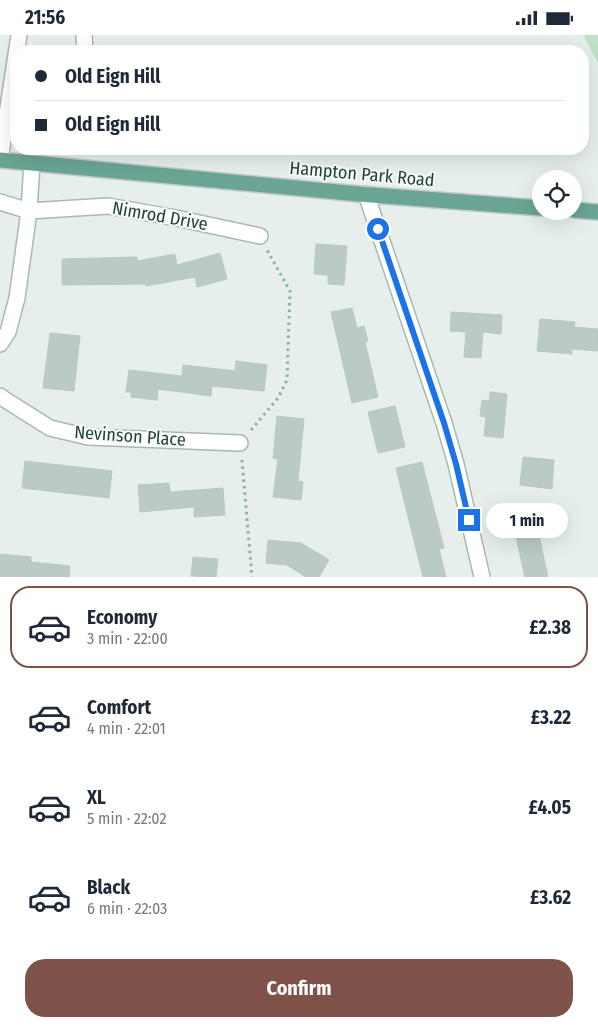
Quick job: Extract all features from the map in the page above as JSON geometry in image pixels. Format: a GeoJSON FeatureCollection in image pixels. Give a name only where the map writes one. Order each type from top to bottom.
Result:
{"type":"FeatureCollection","features":[{"type":"Feature","properties":{"kind":"main road","name":"Hampton Park Road"},"geometry":{"type":"LineString","coordinates":[[0,160],[532,207]]}},
{"type":"Feature","properties":{"kind":"main road"},"geometry":{"type":"LineString","coordinates":[[582,211],[598,212]]}},
{"type":"Feature","properties":{"kind":"street"},"geometry":{"type":"LineString","coordinates":[[0,160],[10,94]]}},
{"type":"Feature","properties":{"kind":"street"},"geometry":{"type":"LineString","coordinates":[[0,343],[8,332],[17,299],[29,211],[32,163]]}},
{"type":"Feature","properties":{"kind":"street"},"geometry":{"type":"LineString","coordinates":[[366,194],[444,423],[456,464],[482,577]]}},
{"type":"Feature","properties":{"kind":"street","name":"Nimrod Drive"},"geometry":{"type":"LineString","coordinates":[[0,203],[29,211],[108,206],[260,236]]}},
{"type":"Feature","properties":{"kind":"street","name":"Nevinson Place"},"geometry":{"type":"LineString","coordinates":[[0,395],[50,428],[88,437],[240,443]]}},
{"type":"Feature","properties":{"kind":"path"},"geometry":{"type":"LineString","coordinates":[[252,577],[240,443],[278,398],[287,380],[290,291],[260,236]]}},
{"type":"Feature","properties":{"kind":"green space"},"geometry":{"type":"Polygon","coordinates":[[[583,35],[598,35],[598,63],[589,45],[583,35]]]}},
{"type":"Feature","properties":{"kind":"building"},"geometry":{"type":"Polygon","coordinates":[[[316,244],[347,246],[344,285],[328,284],[328,275],[314,274],[316,244]]]}},
{"type":"Feature","properties":{"kind":"building"},"geometry":{"type":"Polygon","coordinates":[[[220,253],[227,279],[197,287],[195,277],[146,286],[145,284],[62,285],[62,259],[137,257],[137,261],[175,254],[177,265],[220,253]]]}},
{"type":"Feature","properties":{"kind":"building"},"geometry":{"type":"Polygon","coordinates":[[[352,308],[357,328],[364,326],[368,341],[365,342],[378,397],[352,403],[331,312],[352,308]]]}},
{"type":"Feature","properties":{"kind":"building"},"geometry":{"type":"Polygon","coordinates":[[[451,312],[502,315],[501,334],[483,332],[481,358],[464,357],[466,332],[450,331],[451,312]]]}},
{"type":"Feature","properties":{"kind":"building"},"geometry":{"type":"Polygon","coordinates":[[[540,319],[575,322],[574,327],[598,329],[598,351],[572,349],[572,354],[537,351],[540,319]]]}},
{"type":"Feature","properties":{"kind":"building"},"geometry":{"type":"Polygon","coordinates":[[[50,333],[80,336],[74,391],[43,388],[50,333]]]}},
{"type":"Feature","properties":{"kind":"building"},"geometry":{"type":"Polygon","coordinates":[[[236,361],[267,365],[264,391],[212,386],[211,396],[158,389],[157,400],[131,397],[131,392],[126,392],[129,370],[182,376],[183,365],[235,371],[236,361]]]}},
{"type":"Feature","properties":{"kind":"building"},"geometry":{"type":"Polygon","coordinates":[[[490,392],[507,394],[503,438],[484,436],[486,417],[480,416],[482,400],[489,401],[490,392]]]}},
{"type":"Feature","properties":{"kind":"building"},"geometry":{"type":"Polygon","coordinates":[[[395,406],[405,447],[378,453],[368,412],[395,406]]]}},
{"type":"Feature","properties":{"kind":"building"},"geometry":{"type":"Polygon","coordinates":[[[277,416],[304,419],[298,481],[303,482],[301,500],[273,497],[278,459],[273,458],[277,416]]]}},
{"type":"Feature","properties":{"kind":"building"},"geometry":{"type":"Polygon","coordinates":[[[523,457],[554,460],[552,489],[520,485],[523,457]]]}},
{"type":"Feature","properties":{"kind":"building"},"geometry":{"type":"Polygon","coordinates":[[[25,461],[112,471],[109,498],[22,488],[25,461]]]}},
{"type":"Feature","properties":{"kind":"building"},"geometry":{"type":"Polygon","coordinates":[[[422,462],[444,548],[439,549],[446,577],[423,577],[396,468],[422,462]]]}},
{"type":"Feature","properties":{"kind":"building"},"geometry":{"type":"Polygon","coordinates":[[[169,483],[170,492],[223,488],[225,515],[194,517],[194,507],[140,512],[138,485],[169,483]]]}},
{"type":"Feature","properties":{"kind":"building"},"geometry":{"type":"Polygon","coordinates":[[[535,515],[548,577],[525,577],[512,519],[535,515]]]}},
{"type":"Feature","properties":{"kind":"building"},"geometry":{"type":"Polygon","coordinates":[[[268,540],[301,543],[329,560],[319,577],[306,577],[287,565],[266,563],[268,540]]]}},
{"type":"Feature","properties":{"kind":"building"},"geometry":{"type":"Polygon","coordinates":[[[0,554],[31,557],[31,562],[70,566],[69,577],[0,577],[0,554]]]}},
{"type":"Feature","properties":{"kind":"building"},"geometry":{"type":"Polygon","coordinates":[[[193,557],[218,559],[216,577],[191,576],[193,557]]]}},
{"type":"Feature","properties":{"kind":"route"},"geometry":{"type":"LineString","coordinates":[[378,229],[444,423],[469,520]]}}]}
